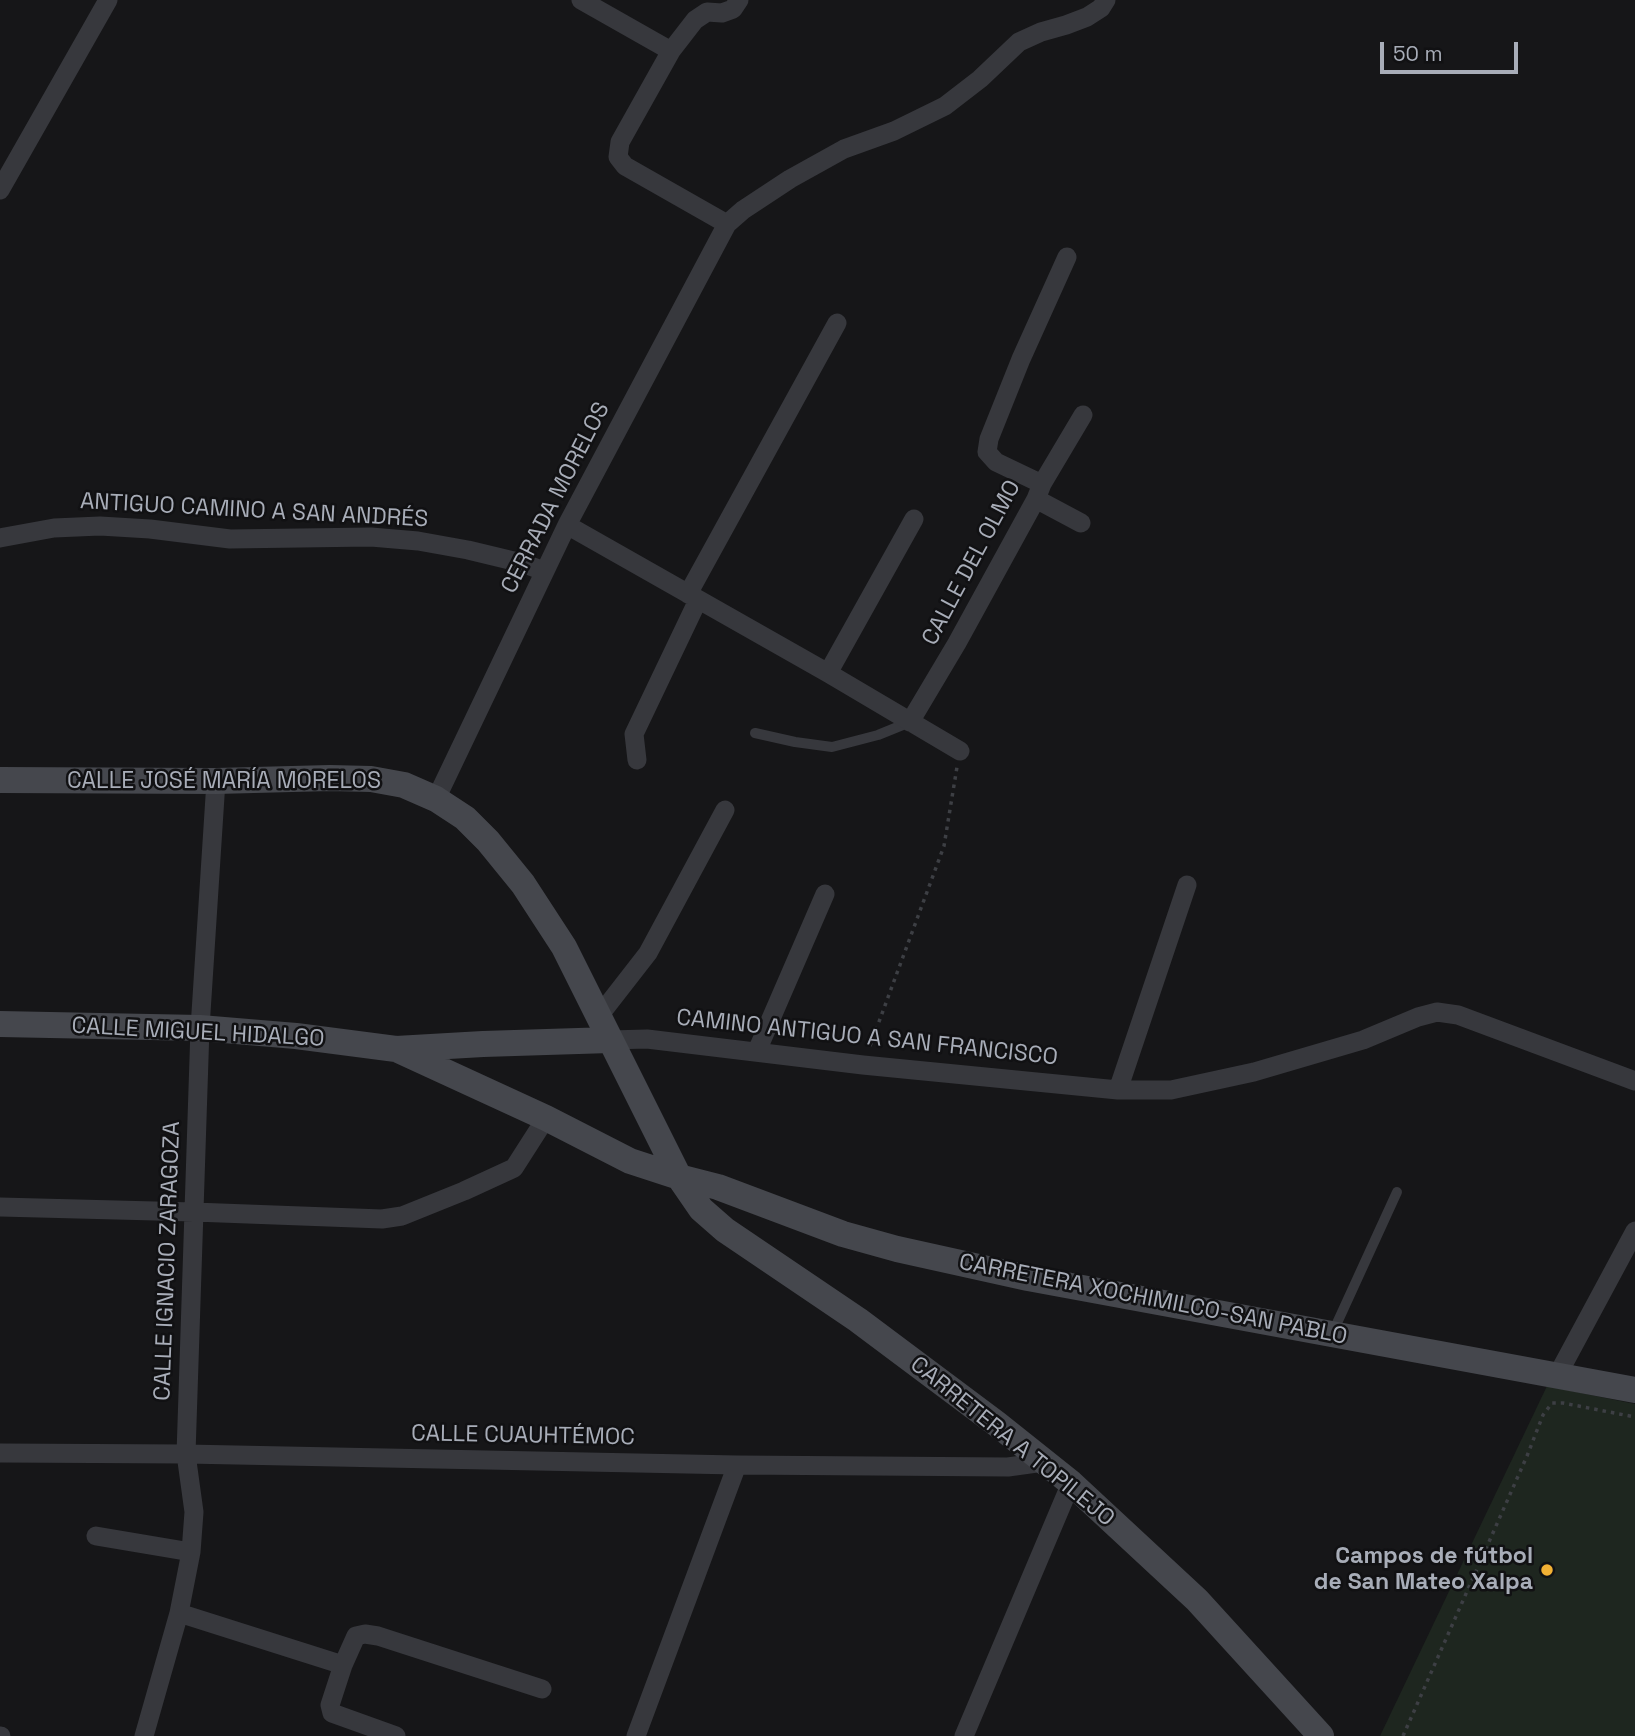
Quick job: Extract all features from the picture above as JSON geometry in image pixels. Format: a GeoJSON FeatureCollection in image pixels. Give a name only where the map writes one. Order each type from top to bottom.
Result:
{"type":"FeatureCollection","features":[{"type":"Feature","properties":{"kind":"main road","name":"CALLE JOSÉ MARÍA MORELOS"},"geometry":{"type":"LineString","coordinates":[[0,780],[371,779],[404,785],[436,799],[464,818],[523,884],[564,947],[610,1040]]}},
{"type":"Feature","properties":{"kind":"main road","name":"CALLE MIGUEL HIDALGO"},"geometry":{"type":"LineString","coordinates":[[0,1024],[200,1028],[296,1036],[396,1049],[610,1040]]}},
{"type":"Feature","properties":{"kind":"main road","name":"CARRETERA A TOPILEJO"},"geometry":{"type":"LineString","coordinates":[[610,1040],[679,1177],[701,1209],[725,1230],[858,1320],[1070,1483],[1197,1600],[1321,1736]]}},
{"type":"Feature","properties":{"kind":"main road","name":"CALLE MIGUEL HIDALGO"},"geometry":{"type":"LineString","coordinates":[[396,1049],[546,1118],[630,1161],[679,1177]]}},
{"type":"Feature","properties":{"kind":"main road","name":"CARRETERA XOCHIMILCO-SAN PABLO"},"geometry":{"type":"LineString","coordinates":[[679,1177],[718,1187],[843,1234],[897,1249],[1028,1278],[1635,1391]]}},
{"type":"Feature","properties":{"kind":"street"},"geometry":{"type":"LineString","coordinates":[[0,190],[108,0]]}},
{"type":"Feature","properties":{"kind":"street"},"geometry":{"type":"LineString","coordinates":[[581,0],[671,51]]}},
{"type":"Feature","properties":{"kind":"street"},"geometry":{"type":"LineString","coordinates":[[739,0],[733,9],[722,13],[707,12],[695,20],[671,51],[620,142],[618,157],[625,166],[727,224],[790,179],[844,149],[894,131],[945,106],[980,79],[1019,42],[1087,17],[1101,8],[1106,0]]}},
{"type":"Feature","properties":{"kind":"street","name":"CERRADA MORELOS"},"geometry":{"type":"LineString","coordinates":[[436,799],[544,571],[727,224]]}},
{"type":"Feature","properties":{"kind":"street","name":"CALLE DEL OLMO"},"geometry":{"type":"LineString","coordinates":[[910,722],[957,643],[1039,492],[996,462],[987,452],[989,439],[1021,359],[1068,257]]}},
{"type":"Feature","properties":{"kind":"street"},"geometry":{"type":"LineString","coordinates":[[638,760],[635,734],[693,597],[837,323]]}},
{"type":"Feature","properties":{"kind":"street"},"geometry":{"type":"LineString","coordinates":[[1081,523],[1039,492],[1083,415]]}},
{"type":"Feature","properties":{"kind":"street"},"geometry":{"type":"LineString","coordinates":[[828,673],[914,519]]}},
{"type":"Feature","properties":{"kind":"street"},"geometry":{"type":"LineString","coordinates":[[568,525],[960,751]]}},
{"type":"Feature","properties":{"kind":"street","name":"ANTIGUO CAMINO A SAN ANDRÉS"},"geometry":{"type":"LineString","coordinates":[[0,538],[54,528],[100,526],[230,539],[371,537],[418,541],[468,550],[544,571]]}},
{"type":"Feature","properties":{"kind":"street","name":"CALLE IGNACIO ZARAGOZA"},"geometry":{"type":"LineString","coordinates":[[144,1736],[179,1614],[191,1552],[194,1512],[186,1454],[200,1028],[216,781]]}},
{"type":"Feature","properties":{"kind":"street"},"geometry":{"type":"LineString","coordinates":[[598,1016],[648,953],[725,810]]}},
{"type":"Feature","properties":{"kind":"street"},"geometry":{"type":"LineString","coordinates":[[1118,1090],[1187,885]]}},
{"type":"Feature","properties":{"kind":"street"},"geometry":{"type":"LineString","coordinates":[[757,1051],[825,894]]}},
{"type":"Feature","properties":{"kind":"street","name":"CAMINO ANTIGUO A SAN FRANCISCO"},"geometry":{"type":"LineString","coordinates":[[610,1040],[647,1039],[863,1065],[1118,1090],[1171,1090],[1254,1072],[1363,1040],[1437,1012],[1458,1015],[1635,1081]]}},
{"type":"Feature","properties":{"kind":"street"},"geometry":{"type":"LineString","coordinates":[[0,1207],[382,1219],[402,1216],[513,1168],[546,1118]]}},
{"type":"Feature","properties":{"kind":"street"},"geometry":{"type":"LineString","coordinates":[[1557,1376],[1635,1231]]}},
{"type":"Feature","properties":{"kind":"street","name":"CALLE CUAUHTÉMOC"},"geometry":{"type":"LineString","coordinates":[[0,1453],[737,1465],[1008,1467],[1045,1462]]}},
{"type":"Feature","properties":{"kind":"street"},"geometry":{"type":"LineString","coordinates":[[636,1736],[737,1465]]}},
{"type":"Feature","properties":{"kind":"street"},"geometry":{"type":"LineString","coordinates":[[964,1736],[1070,1483]]}},
{"type":"Feature","properties":{"kind":"street"},"geometry":{"type":"LineString","coordinates":[[96,1536],[191,1552]]}},
{"type":"Feature","properties":{"kind":"street"},"geometry":{"type":"LineString","coordinates":[[179,1614],[343,1665]]}},
{"type":"Feature","properties":{"kind":"street"},"geometry":{"type":"LineString","coordinates":[[396,1736],[332,1713],[330,1705],[356,1636],[378,1636],[541,1689]]}},
{"type":"Feature","properties":{"kind":"lane"},"geometry":{"type":"LineString","coordinates":[[755,733],[832,747],[878,735],[910,722]]}},
{"type":"Feature","properties":{"kind":"lane"},"geometry":{"type":"LineString","coordinates":[[1332,1334],[1397,1192]]}},
{"type":"Feature","properties":{"kind":"path"},"geometry":{"type":"LineString","coordinates":[[863,1065],[944,846],[960,751]]}},
{"type":"Feature","properties":{"kind":"path"},"geometry":{"type":"LineString","coordinates":[[1403,1736],[1543,1415],[1552,1403],[1563,1403],[1635,1418]]}},
{"type":"Feature","properties":{"kind":"shaded area","name":"Campos de fútbol de San Mateo Xalpa"},"geometry":{"type":"Polygon","coordinates":[[[1547,1386],[1635,1404],[1635,1736],[1380,1736],[1547,1386]]]}},
{"type":"Feature","properties":{"kind":"place","name":"Campos de fútbol de San Mateo Xalpa"},"geometry":{"type":"Point","coordinates":[1547,1570]}}]}
